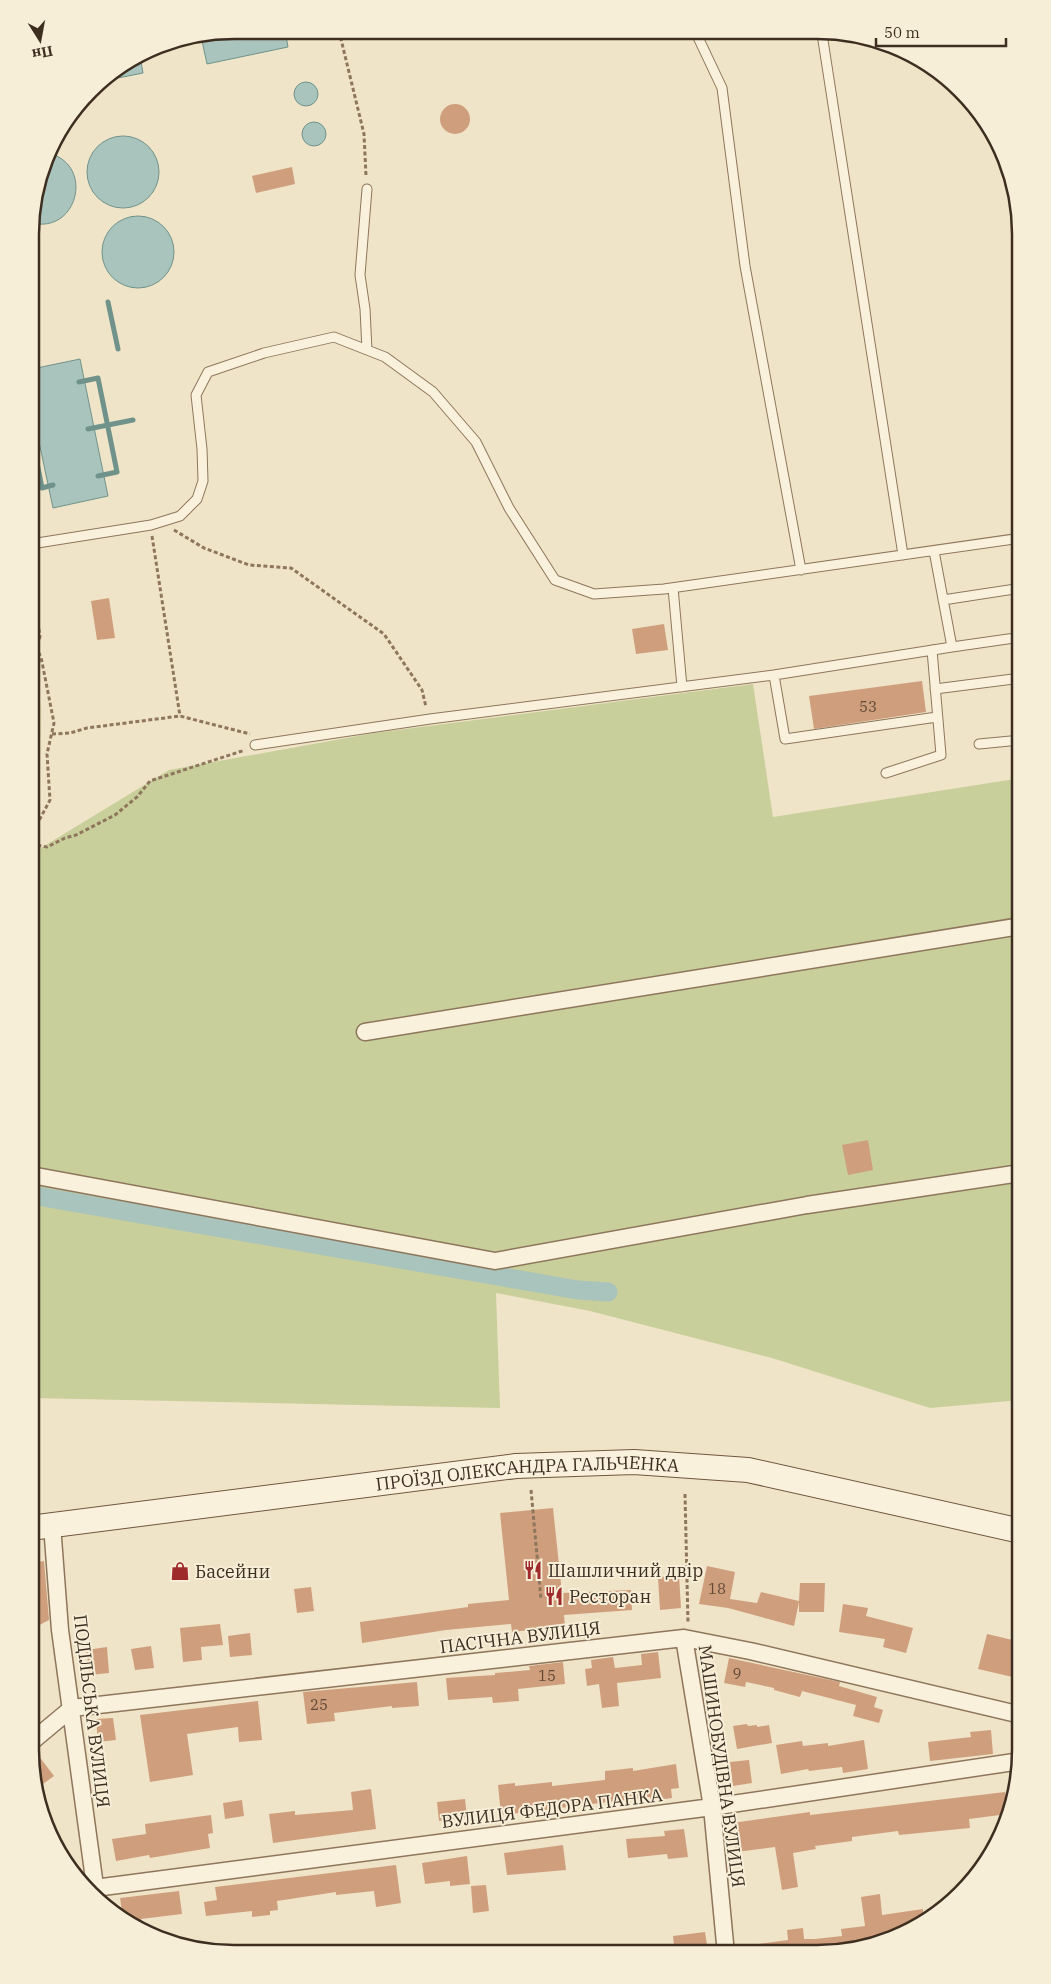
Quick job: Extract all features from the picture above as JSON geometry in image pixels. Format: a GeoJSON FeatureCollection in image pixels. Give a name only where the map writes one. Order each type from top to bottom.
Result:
{"type":"FeatureCollection","features":[{"type":"Feature","properties":{"kind":"main road","name":"ПРОЇЗД ОЛЕКСАНДРА ГАЛЬЧЕНКА"},"geometry":{"type":"LineString","coordinates":[[41,1527],[516,1466],[634,1462],[748,1470],[1012,1529]]}},
{"type":"Feature","properties":{"kind":"street"},"geometry":{"type":"LineString","coordinates":[[365,1032],[1012,927]]}},
{"type":"Feature","properties":{"kind":"street"},"geometry":{"type":"LineString","coordinates":[[39,1176],[495,1261],[807,1205],[1012,1174]]}},
{"type":"Feature","properties":{"kind":"street","name":"ПОДІЛЬСЬКА ВУЛИЦЯ"},"geometry":{"type":"LineString","coordinates":[[41,1527],[72,1708],[93,1885]]}},
{"type":"Feature","properties":{"kind":"street","name":"ПАСІЧНА ВУЛИЦЯ"},"geometry":{"type":"LineString","coordinates":[[72,1708],[684,1638],[750,1651],[1012,1713]]}},
{"type":"Feature","properties":{"kind":"street","name":"МАШИНОБУДІВНА ВУЛИЦЯ"},"geometry":{"type":"LineString","coordinates":[[684,1638],[712,1807],[725,1945]]}},
{"type":"Feature","properties":{"kind":"street"},"geometry":{"type":"LineString","coordinates":[[39,1736],[72,1708]]}},
{"type":"Feature","properties":{"kind":"street","name":"ВУЛИЦЯ ФЕДОРА ПАНКА"},"geometry":{"type":"LineString","coordinates":[[101,1893],[712,1807],[1012,1762]]}},
{"type":"Feature","properties":{"kind":"lane"},"geometry":{"type":"LineString","coordinates":[[699,39],[722,88],[745,266],[801,570]]}},
{"type":"Feature","properties":{"kind":"lane"},"geometry":{"type":"LineString","coordinates":[[823,39],[903,555]]}},
{"type":"Feature","properties":{"kind":"lane"},"geometry":{"type":"LineString","coordinates":[[367,189],[360,275],[365,310],[367,350]]}},
{"type":"Feature","properties":{"kind":"lane"},"geometry":{"type":"LineString","coordinates":[[39,543],[150,525],[180,516],[197,499],[203,481],[202,449],[196,395],[208,372],[264,352],[334,337],[385,356],[433,392],[476,442],[508,508],[555,580],[594,594],[673,588],[1012,539]]}},
{"type":"Feature","properties":{"kind":"lane"},"geometry":{"type":"LineString","coordinates":[[934,550],[952,647]]}},
{"type":"Feature","properties":{"kind":"lane"},"geometry":{"type":"LineString","coordinates":[[673,588],[682,687]]}},
{"type":"Feature","properties":{"kind":"lane"},"geometry":{"type":"LineString","coordinates":[[943,600],[1012,589]]}},
{"type":"Feature","properties":{"kind":"lane"},"geometry":{"type":"LineString","coordinates":[[254,745],[430,719],[774,675],[1012,638]]}},
{"type":"Feature","properties":{"kind":"lane"},"geometry":{"type":"LineString","coordinates":[[886,773],[941,755],[932,650]]}},
{"type":"Feature","properties":{"kind":"lane"},"geometry":{"type":"LineString","coordinates":[[774,675],[785,739],[937,718]]}},
{"type":"Feature","properties":{"kind":"lane"},"geometry":{"type":"LineString","coordinates":[[935,689],[1012,679]]}},
{"type":"Feature","properties":{"kind":"lane"},"geometry":{"type":"LineString","coordinates":[[979,744],[1012,741]]}},
{"type":"Feature","properties":{"kind":"path"},"geometry":{"type":"LineString","coordinates":[[341,39],[364,134],[367,189]]}},
{"type":"Feature","properties":{"kind":"path"},"geometry":{"type":"LineString","coordinates":[[160,522],[204,548],[249,565],[291,568],[384,634],[422,690],[430,719]]}},
{"type":"Feature","properties":{"kind":"path"},"geometry":{"type":"LineString","coordinates":[[150,525],[180,716]]}},
{"type":"Feature","properties":{"kind":"path"},"geometry":{"type":"LineString","coordinates":[[39,653],[54,723],[47,754],[50,800],[39,821]]}},
{"type":"Feature","properties":{"kind":"path"},"geometry":{"type":"LineString","coordinates":[[52,734],[70,733],[87,728],[180,716],[277,741]]}},
{"type":"Feature","properties":{"kind":"path"},"geometry":{"type":"LineString","coordinates":[[39,845],[47,847],[85,831],[115,815],[137,797],[150,781],[208,761],[241,753],[254,745]]}},
{"type":"Feature","properties":{"kind":"path"},"geometry":{"type":"LineString","coordinates":[[531,1490],[540,1599]]}},
{"type":"Feature","properties":{"kind":"path","name":"МАШИНОБУДІВНА ВУЛИЦЯ"},"geometry":{"type":"LineString","coordinates":[[684,1638],[689,1621],[685,1494]]}},
{"type":"Feature","properties":{"kind":"shaded area"},"geometry":{"type":"Polygon","coordinates":[[[39,696],[42,710],[39,763],[39,696]]]}},
{"type":"Feature","properties":{"kind":"green space"},"geometry":{"type":"Polygon","coordinates":[[[753,684],[773,817],[1012,779],[1012,1401],[930,1408],[772,1358],[590,1311],[496,1293],[500,1408],[39,1398],[39,849],[169,770],[374,733],[753,684]]]}},
{"type":"Feature","properties":{"kind":"water"},"geometry":{"type":"Polygon","coordinates":[[[287,39],[288,47],[207,64],[202,41],[287,39]]]}},
{"type":"Feature","properties":{"kind":"water"},"geometry":{"type":"Polygon","coordinates":[[[141,62],[143,73],[116,78],[141,62]]]}},
{"type":"Feature","properties":{"kind":"water"},"geometry":{"type":"Polygon","coordinates":[[[306,82],[314,86],[318,94],[314,102],[306,106],[298,102],[294,94],[298,86],[306,82]]]}},
{"type":"Feature","properties":{"kind":"water"},"geometry":{"type":"Polygon","coordinates":[[[314,122],[322,126],[326,134],[322,142],[314,146],[306,142],[302,134],[306,126],[314,122]]]}},
{"type":"Feature","properties":{"kind":"water"},"geometry":{"type":"Polygon","coordinates":[[[123,136],[137,139],[149,146],[156,158],[159,172],[156,186],[149,198],[137,205],[123,208],[109,205],[97,198],[90,186],[87,172],[90,158],[97,146],[109,139],[123,136]]]}},
{"type":"Feature","properties":{"kind":"water"},"geometry":{"type":"Polygon","coordinates":[[[55,156],[63,160],[72,170],[76,183],[75,196],[70,209],[61,218],[48,224],[39,223],[40,208],[45,183],[55,156]]]}},
{"type":"Feature","properties":{"kind":"water"},"geometry":{"type":"Polygon","coordinates":[[[138,216],[152,219],[164,226],[171,238],[174,252],[171,266],[164,278],[152,285],[138,288],[124,285],[112,278],[105,266],[102,252],[105,238],[112,226],[124,219],[138,216]]]}},
{"type":"Feature","properties":{"kind":"water"},"geometry":{"type":"Polygon","coordinates":[[[80,359],[108,496],[53,508],[39,442],[39,368],[80,359]]]}},
{"type":"Feature","properties":{"kind":"building"},"geometry":{"type":"Polygon","coordinates":[[[455,104],[466,108],[470,119],[466,130],[455,134],[444,130],[440,119],[444,108],[455,104]]]}},
{"type":"Feature","properties":{"kind":"building"},"geometry":{"type":"Polygon","coordinates":[[[292,167],[295,184],[256,193],[252,176],[292,167]]]}},
{"type":"Feature","properties":{"kind":"building"},"geometry":{"type":"Polygon","coordinates":[[[109,598],[115,638],[97,640],[91,601],[109,598]]]}},
{"type":"Feature","properties":{"kind":"building"},"geometry":{"type":"Polygon","coordinates":[[[664,624],[668,650],[636,654],[632,629],[664,624]]]}},
{"type":"Feature","properties":{"kind":"building"},"geometry":{"type":"Polygon","coordinates":[[[922,681],[926,712],[814,729],[809,696],[922,681]]]}},
{"type":"Feature","properties":{"kind":"building"},"geometry":{"type":"Polygon","coordinates":[[[868,1140],[873,1170],[848,1175],[842,1145],[868,1140]]]}},
{"type":"Feature","properties":{"kind":"building"},"geometry":{"type":"Polygon","coordinates":[[[553,1508],[562,1593],[631,1590],[632,1610],[564,1615],[565,1626],[512,1632],[511,1624],[446,1630],[362,1643],[360,1622],[468,1607],[468,1604],[509,1600],[500,1513],[553,1508]]]}},
{"type":"Feature","properties":{"kind":"building"},"geometry":{"type":"Polygon","coordinates":[[[44,1561],[49,1620],[39,1625],[39,1562],[44,1561]]]}},
{"type":"Feature","properties":{"kind":"building"},"geometry":{"type":"Polygon","coordinates":[[[707,1566],[735,1572],[730,1599],[757,1603],[761,1592],[799,1601],[800,1583],[825,1583],[824,1612],[799,1612],[799,1602],[794,1626],[728,1608],[699,1604],[707,1566]]]}},
{"type":"Feature","properties":{"kind":"building"},"geometry":{"type":"Polygon","coordinates":[[[679,1575],[681,1608],[660,1610],[658,1577],[679,1575]]]}},
{"type":"Feature","properties":{"kind":"building"},"geometry":{"type":"Polygon","coordinates":[[[311,1587],[314,1611],[297,1613],[294,1589],[311,1587]]]}},
{"type":"Feature","properties":{"kind":"building"},"geometry":{"type":"Polygon","coordinates":[[[843,1604],[868,1608],[866,1616],[913,1628],[906,1653],[883,1647],[885,1639],[839,1632],[843,1604]]]}},
{"type":"Feature","properties":{"kind":"building"},"geometry":{"type":"Polygon","coordinates":[[[220,1624],[223,1645],[201,1647],[202,1660],[183,1662],[180,1628],[220,1624]]]}},
{"type":"Feature","properties":{"kind":"building"},"geometry":{"type":"Polygon","coordinates":[[[250,1633],[252,1655],[230,1657],[228,1636],[250,1633]]]}},
{"type":"Feature","properties":{"kind":"building"},"geometry":{"type":"Polygon","coordinates":[[[987,1634],[1012,1640],[1012,1677],[978,1669],[987,1634]]]}},
{"type":"Feature","properties":{"kind":"building"},"geometry":{"type":"Polygon","coordinates":[[[151,1646],[154,1668],[135,1670],[131,1649],[151,1646]]]}},
{"type":"Feature","properties":{"kind":"building"},"geometry":{"type":"Polygon","coordinates":[[[107,1647],[109,1673],[90,1675],[86,1650],[107,1647]]]}},
{"type":"Feature","properties":{"kind":"building"},"geometry":{"type":"Polygon","coordinates":[[[658,1652],[661,1678],[617,1683],[619,1706],[602,1708],[599,1684],[587,1686],[585,1669],[592,1668],[591,1660],[613,1657],[615,1668],[642,1665],[641,1654],[658,1652]]]}},
{"type":"Feature","properties":{"kind":"building"},"geometry":{"type":"Polygon","coordinates":[[[729,1658],[840,1682],[839,1686],[877,1697],[874,1707],[883,1710],[879,1723],[853,1716],[856,1705],[802,1691],[800,1697],[774,1690],[774,1688],[746,1682],[745,1687],[724,1683],[729,1658]]]}},
{"type":"Feature","properties":{"kind":"building"},"geometry":{"type":"Polygon","coordinates":[[[563,1662],[565,1684],[518,1689],[519,1701],[493,1703],[492,1697],[448,1700],[446,1678],[495,1675],[495,1673],[530,1670],[529,1666],[563,1662]]]}},
{"type":"Feature","properties":{"kind":"building"},"geometry":{"type":"Polygon","coordinates":[[[417,1682],[419,1706],[392,1708],[392,1706],[334,1713],[335,1721],[307,1724],[303,1692],[417,1682]]]}},
{"type":"Feature","properties":{"kind":"building"},"geometry":{"type":"Polygon","coordinates":[[[258,1701],[262,1740],[239,1742],[238,1727],[187,1734],[193,1775],[150,1782],[140,1715],[258,1701]]]}},
{"type":"Feature","properties":{"kind":"building"},"geometry":{"type":"Polygon","coordinates":[[[113,1718],[116,1740],[98,1742],[96,1719],[113,1718]]]}},
{"type":"Feature","properties":{"kind":"building"},"geometry":{"type":"Polygon","coordinates":[[[747,1724],[748,1726],[757,1725],[757,1727],[769,1725],[772,1743],[737,1749],[733,1726],[747,1724]]]}},
{"type":"Feature","properties":{"kind":"building"},"geometry":{"type":"Polygon","coordinates":[[[991,1730],[993,1754],[930,1761],[928,1742],[971,1737],[970,1732],[991,1730]]]}},
{"type":"Feature","properties":{"kind":"building"},"geometry":{"type":"Polygon","coordinates":[[[864,1740],[868,1769],[843,1773],[842,1767],[809,1771],[808,1769],[781,1774],[776,1745],[802,1741],[803,1746],[828,1743],[828,1746],[864,1740]]]}},
{"type":"Feature","properties":{"kind":"building"},"geometry":{"type":"Polygon","coordinates":[[[39,1756],[54,1776],[41,1785],[39,1756]]]}},
{"type":"Feature","properties":{"kind":"building"},"geometry":{"type":"Polygon","coordinates":[[[749,1760],[752,1783],[733,1786],[730,1762],[749,1760]]]}},
{"type":"Feature","properties":{"kind":"building"},"geometry":{"type":"Polygon","coordinates":[[[676,1764],[679,1788],[671,1789],[672,1798],[651,1801],[650,1797],[501,1815],[498,1785],[515,1783],[515,1786],[552,1782],[552,1786],[605,1780],[605,1771],[633,1768],[633,1771],[676,1764]]]}},
{"type":"Feature","properties":{"kind":"building"},"geometry":{"type":"Polygon","coordinates":[[[371,1789],[376,1829],[273,1843],[269,1814],[295,1811],[295,1815],[353,1810],[351,1792],[371,1789]]]}},
{"type":"Feature","properties":{"kind":"building"},"geometry":{"type":"Polygon","coordinates":[[[1005,1792],[1006,1800],[1001,1815],[969,1819],[970,1828],[899,1835],[898,1831],[852,1837],[852,1841],[815,1846],[816,1849],[793,1853],[798,1887],[782,1890],[775,1847],[736,1852],[732,1823],[810,1812],[810,1815],[1005,1792]]]}},
{"type":"Feature","properties":{"kind":"building"},"geometry":{"type":"Polygon","coordinates":[[[465,1799],[467,1817],[439,1821],[437,1802],[465,1799]]]}},
{"type":"Feature","properties":{"kind":"building"},"geometry":{"type":"Polygon","coordinates":[[[242,1800],[244,1816],[225,1819],[223,1803],[242,1800]]]}},
{"type":"Feature","properties":{"kind":"building"},"geometry":{"type":"Polygon","coordinates":[[[211,1815],[213,1833],[208,1834],[210,1848],[150,1858],[149,1855],[116,1861],[112,1839],[146,1834],[145,1824],[211,1815]]]}},
{"type":"Feature","properties":{"kind":"building"},"geometry":{"type":"Polygon","coordinates":[[[684,1829],[688,1857],[668,1859],[667,1854],[628,1858],[626,1839],[665,1836],[664,1831],[684,1829]]]}},
{"type":"Feature","properties":{"kind":"building"},"geometry":{"type":"Polygon","coordinates":[[[563,1845],[566,1870],[507,1875],[504,1853],[563,1845]]]}},
{"type":"Feature","properties":{"kind":"building"},"geometry":{"type":"Polygon","coordinates":[[[467,1856],[470,1884],[450,1886],[450,1881],[425,1884],[422,1863],[467,1856]]]}},
{"type":"Feature","properties":{"kind":"building"},"geometry":{"type":"Polygon","coordinates":[[[396,1865],[401,1903],[376,1907],[374,1891],[336,1895],[336,1892],[277,1901],[278,1910],[270,1911],[270,1915],[252,1917],[252,1911],[206,1916],[204,1902],[217,1900],[215,1887],[396,1865]]]}},
{"type":"Feature","properties":{"kind":"building"},"geometry":{"type":"Polygon","coordinates":[[[486,1885],[489,1911],[473,1913],[471,1886],[486,1885]]]}},
{"type":"Feature","properties":{"kind":"building"},"geometry":{"type":"Polygon","coordinates":[[[179,1891],[182,1914],[141,1919],[141,1922],[122,1910],[120,1898],[179,1891]]]}},
{"type":"Feature","properties":{"kind":"building"},"geometry":{"type":"Polygon","coordinates":[[[880,1894],[882,1915],[923,1909],[923,1914],[904,1925],[856,1942],[830,1945],[751,1945],[788,1940],[787,1930],[803,1928],[804,1939],[815,1939],[842,1936],[841,1929],[865,1926],[861,1897],[880,1894]]]}},
{"type":"Feature","properties":{"kind":"building"},"geometry":{"type":"Polygon","coordinates":[[[705,1932],[707,1945],[674,1945],[673,1936],[705,1932]]]}},
{"type":"Feature","properties":{"kind":"waterway"},"geometry":{"type":"LineString","coordinates":[[108,302],[118,349]]}},
{"type":"Feature","properties":{"kind":"waterway"},"geometry":{"type":"LineString","coordinates":[[79,382],[98,378],[117,472],[98,476]]}},
{"type":"Feature","properties":{"kind":"waterway"},"geometry":{"type":"LineString","coordinates":[[88,429],[133,420]]}},
{"type":"Feature","properties":{"kind":"waterway"},"geometry":{"type":"LineString","coordinates":[[39,473],[42,488],[53,485]]}},
{"type":"Feature","properties":{"kind":"waterway"},"geometry":{"type":"LineString","coordinates":[[39,1196],[578,1290],[608,1292]]}},
{"type":"Feature","properties":{"kind":"place","name":"Шашличний двір"},"geometry":{"type":"Point","coordinates":[533,1570]}},
{"type":"Feature","properties":{"kind":"place","name":"Басейни"},"geometry":{"type":"Point","coordinates":[180,1571]}},
{"type":"Feature","properties":{"kind":"place","name":"Ресторан"},"geometry":{"type":"Point","coordinates":[554,1596]}}]}
